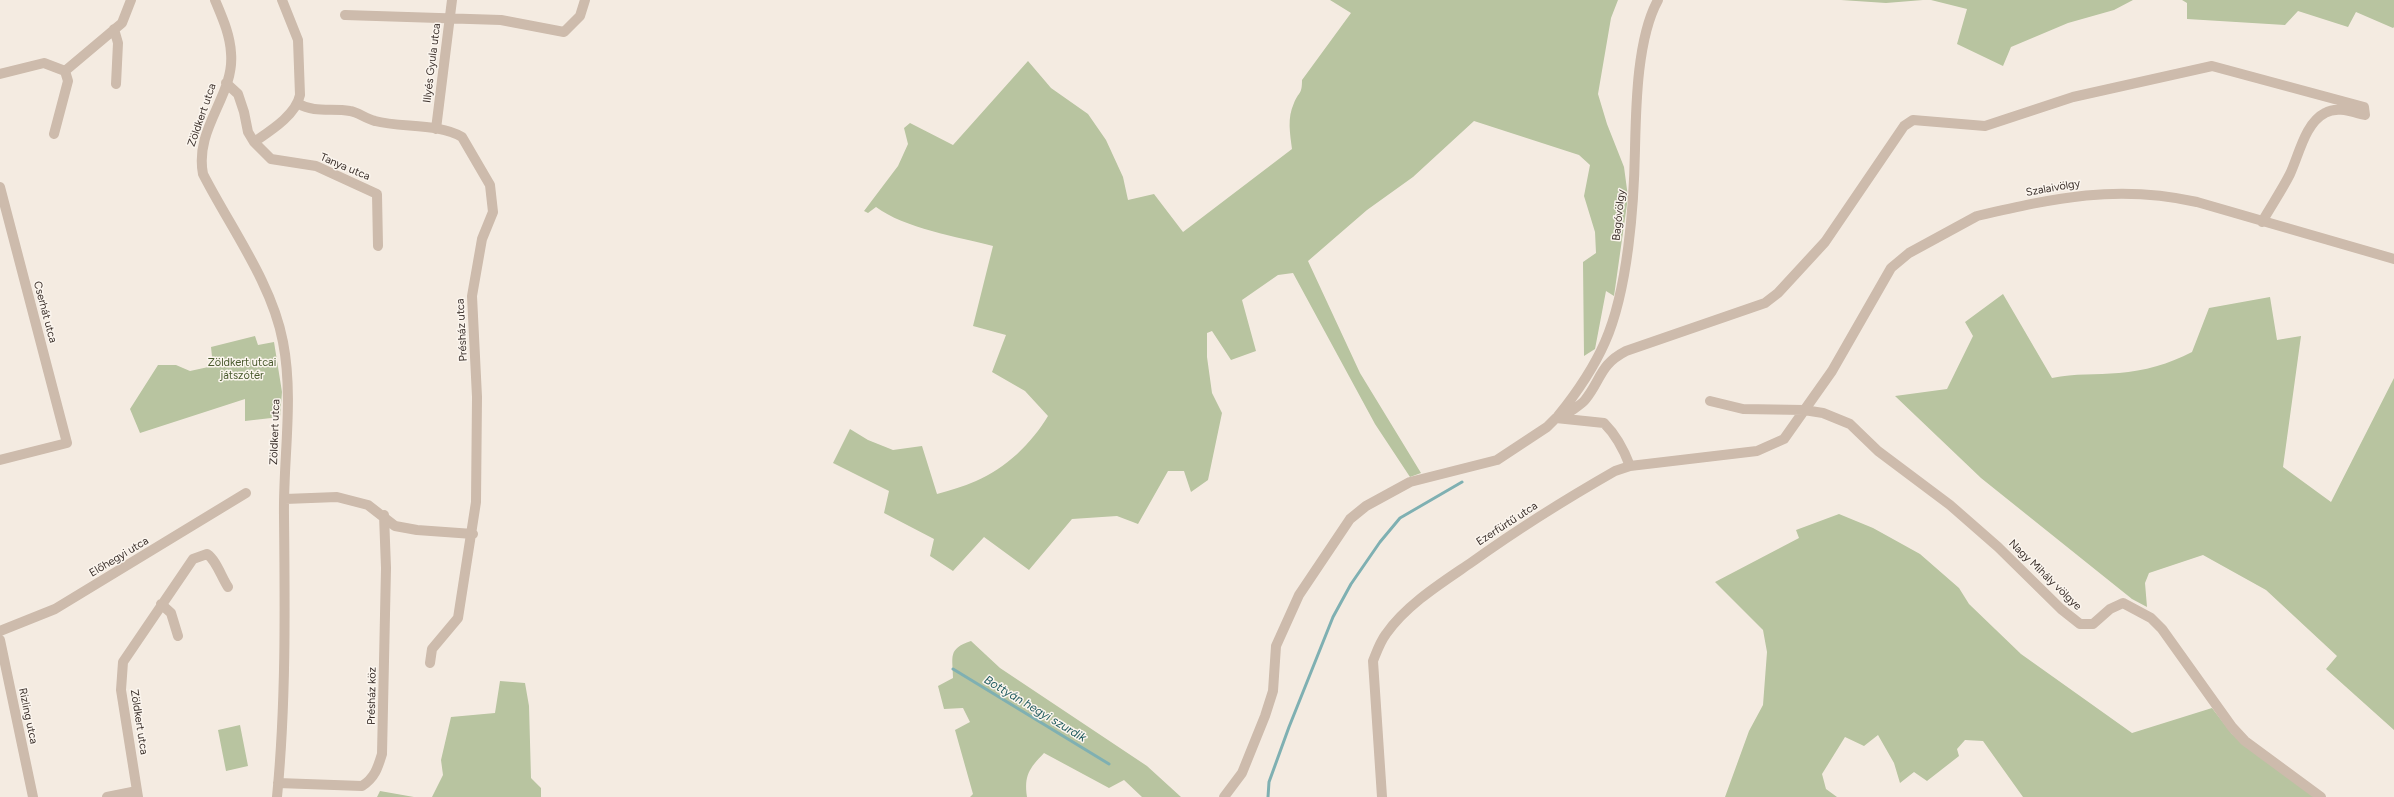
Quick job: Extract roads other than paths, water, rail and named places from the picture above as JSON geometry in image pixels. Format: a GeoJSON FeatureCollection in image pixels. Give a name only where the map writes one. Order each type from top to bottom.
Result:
{"type":"FeatureCollection","features":[{"type":"Feature","properties":{"kind":"street"},"geometry":{"type":"LineString","coordinates":[[65,71],[122,23],[131,0]]}},
{"type":"Feature","properties":{"kind":"street","name":"Zöldkert utca"},"geometry":{"type":"LineString","coordinates":[[215,0],[228,34],[232,54],[226,83],[202,146],[200,159],[203,174],[273,304],[283,342],[288,386],[285,499],[286,583],[277,797]]}},
{"type":"Feature","properties":{"kind":"street"},"geometry":{"type":"LineString","coordinates":[[254,142],[281,122],[299,104],[301,81],[298,40],[282,0]]}},
{"type":"Feature","properties":{"kind":"street","name":"Illyés Gyula utca"},"geometry":{"type":"LineString","coordinates":[[436,129],[452,0]]}},
{"type":"Feature","properties":{"kind":"street"},"geometry":{"type":"LineString","coordinates":[[345,15],[501,20],[564,32],[580,16],[585,0]]}},
{"type":"Feature","properties":{"kind":"street","name":"Bagóvölgy"},"geometry":{"type":"LineString","coordinates":[[1224,797],[1242,772],[1265,716],[1272,691],[1276,646],[1300,595],[1350,519],[1366,506],[1410,482],[1497,460],[1547,427],[1575,394],[1605,342],[1618,301],[1631,226],[1637,90],[1648,28],[1658,0]]}},
{"type":"Feature","properties":{"kind":"street"},"geometry":{"type":"LineString","coordinates":[[114,29],[118,43],[116,84]]}},
{"type":"Feature","properties":{"kind":"street"},"geometry":{"type":"LineString","coordinates":[[0,74],[44,63],[65,71]]}},
{"type":"Feature","properties":{"kind":"street"},"geometry":{"type":"LineString","coordinates":[[1568,413],[1584,401],[1602,371],[1612,358],[1640,346],[1765,303],[1778,293],[1824,242],[1904,126],[1913,120],[1985,126],[2073,97],[2212,66],[2364,107],[2365,115],[2337,110],[2325,112],[2317,120],[2310,129],[2290,175],[2262,222]]}},
{"type":"Feature","properties":{"kind":"street"},"geometry":{"type":"LineString","coordinates":[[54,134],[68,82],[65,71]]}},
{"type":"Feature","properties":{"kind":"street","name":"Tanya utca"},"geometry":{"type":"LineString","coordinates":[[226,83],[238,94],[244,112],[248,132],[254,142],[271,159],[316,166],[377,194],[378,246]]}},
{"type":"Feature","properties":{"kind":"street","name":"Présház utca"},"geometry":{"type":"LineString","coordinates":[[299,104],[306,108],[351,111],[374,121],[403,127],[436,129],[454,132],[462,137],[490,185],[493,212],[482,239],[472,296],[477,397],[476,502],[473,534],[458,618],[432,649],[430,663]]}},
{"type":"Feature","properties":{"kind":"street","name":"Cserhát utca"},"geometry":{"type":"LineString","coordinates":[[0,187],[67,443],[0,460]]}},
{"type":"Feature","properties":{"kind":"street","name":"Szalaivölgy"},"geometry":{"type":"LineString","coordinates":[[1804,410],[1832,371],[1891,268],[1909,252],[1977,216],[2084,194],[2116,192],[2172,196],[2394,259]]}},
{"type":"Feature","properties":{"kind":"street"},"geometry":{"type":"LineString","coordinates":[[1710,401],[1743,409],[1804,410]]}},
{"type":"Feature","properties":{"kind":"street","name":"Ezerfürtű utca"},"geometry":{"type":"LineString","coordinates":[[1382,797],[1373,668],[1378,648],[1387,632],[1408,610],[1443,581],[1511,534],[1615,470],[1630,466],[1757,451],[1784,439],[1804,410]]}},
{"type":"Feature","properties":{"kind":"street","name":"Nagy Mihály völgye"},"geometry":{"type":"LineString","coordinates":[[1804,410],[1837,417],[1850,424],[1878,452],[1950,505],[1998,547],[2061,609],[2080,624],[2093,624],[2110,609],[2123,603],[2151,618],[2178,650],[2232,727],[2245,740],[2321,797]]}},
{"type":"Feature","properties":{"kind":"street"},"geometry":{"type":"LineString","coordinates":[[1556,418],[1604,423],[1611,430],[1625,453],[1630,466]]}},
{"type":"Feature","properties":{"kind":"street","name":"Előhegyi utca"},"geometry":{"type":"LineString","coordinates":[[0,632],[55,609],[246,493]]}},
{"type":"Feature","properties":{"kind":"street"},"geometry":{"type":"LineString","coordinates":[[285,499],[337,497],[368,504],[384,515],[396,526],[473,534]]}},
{"type":"Feature","properties":{"kind":"street","name":"Présház köz"},"geometry":{"type":"LineString","coordinates":[[278,783],[362,786],[371,781],[376,770],[382,754],[386,568],[384,515]]}},
{"type":"Feature","properties":{"kind":"street","name":"Zöldkert utca"},"geometry":{"type":"LineString","coordinates":[[138,794],[121,690],[124,662],[161,604],[193,559],[207,554],[214,559],[218,572],[228,587]]}},
{"type":"Feature","properties":{"kind":"street"},"geometry":{"type":"LineString","coordinates":[[161,604],[171,613],[178,636]]}},
{"type":"Feature","properties":{"kind":"street","name":"Rizling utca"},"geometry":{"type":"LineString","coordinates":[[0,640],[33,797]]}},
{"type":"Feature","properties":{"kind":"street"},"geometry":{"type":"LineString","coordinates":[[107,797],[138,794]]}},
{"type":"Feature","properties":{"kind":"waterway"},"geometry":{"type":"LineString","coordinates":[[1268,797],[1269,782],[1289,727],[1333,617],[1351,584],[1380,542],[1400,518],[1462,482]]}},
{"type":"Feature","properties":{"kind":"waterway","name":"Bottyán hegyi szurdik"},"geometry":{"type":"LineString","coordinates":[[953,669],[1109,764]]}},
{"type":"Feature","properties":{"kind":"park label","name":"Zöldkert utcai játszótér"},"geometry":{"type":"Point","coordinates":[242,369]}}]}
